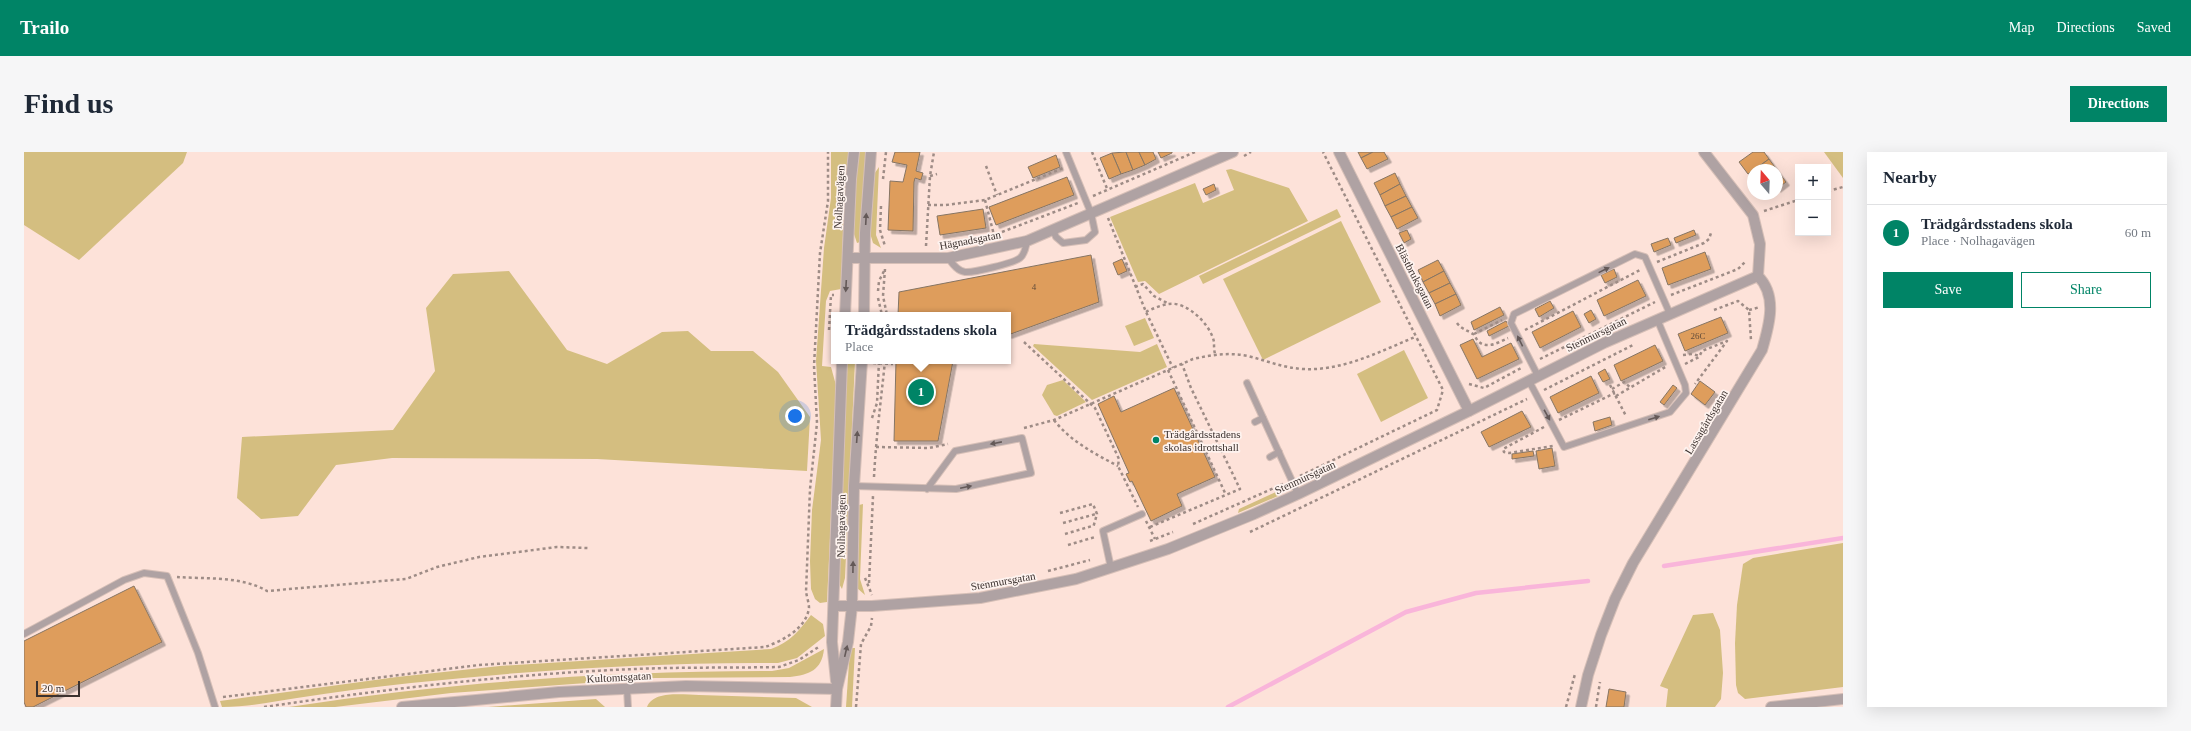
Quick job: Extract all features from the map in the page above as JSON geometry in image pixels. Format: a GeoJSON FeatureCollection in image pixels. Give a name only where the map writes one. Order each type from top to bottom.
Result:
{"type":"FeatureCollection","features":[{"type":"Feature","properties":{"kind":"street","name":"Nolhagavägen"},"geometry":{"type":"LineString","coordinates":[[845,312],[851,179],[854,152]]}},
{"type":"Feature","properties":{"kind":"street"},"geometry":{"type":"LineString","coordinates":[[864,312],[866,258],[865,233],[871,152]]}},
{"type":"Feature","properties":{"kind":"street","name":"Hägnadsgatan"},"geometry":{"type":"LineString","coordinates":[[848,258],[948,258],[1027,241],[1233,152]]}},
{"type":"Feature","properties":{"kind":"street","name":"Blästbruksgatan"},"geometry":{"type":"LineString","coordinates":[[1339,152],[1469,411]]}},
{"type":"Feature","properties":{"kind":"street"},"geometry":{"type":"LineString","coordinates":[[1704,152],[1753,215],[1760,244],[1758,276]]}},
{"type":"Feature","properties":{"kind":"street","name":"Stenmursgatan"},"geometry":{"type":"LineString","coordinates":[[834,606],[980,598],[1076,579],[1176,546],[1298,494],[1469,411],[1604,343],[1656,319],[1758,276]]}},
{"type":"Feature","properties":{"kind":"street","name":"Lassagårdsgatan"},"geometry":{"type":"LineString","coordinates":[[1581,707],[1588,675],[1601,635],[1615,599],[1633,563],[1762,350],[1768,329],[1770,298],[1769,289],[1758,276]]}},
{"type":"Feature","properties":{"kind":"street","name":"Nolhagavägen"},"geometry":{"type":"LineString","coordinates":[[836,707],[837,689],[832,642],[842,364]]}},
{"type":"Feature","properties":{"kind":"street","name":"Nolhagavägen"},"geometry":{"type":"LineString","coordinates":[[837,689],[848,642],[852,606],[854,486],[867,364]]}},
{"type":"Feature","properties":{"kind":"street","name":"Kultomtsgatan"},"geometry":{"type":"LineString","coordinates":[[402,707],[559,692],[686,686],[837,689]]}},
{"type":"Feature","properties":{"kind":"street"},"geometry":{"type":"LineString","coordinates":[[1771,707],[1843,699]]}},
{"type":"Feature","properties":{"kind":"lane"},"geometry":{"type":"LineString","coordinates":[[1052,230],[1063,243],[1086,240],[1095,232],[1086,199],[1066,152]]}},
{"type":"Feature","properties":{"kind":"lane"},"geometry":{"type":"LineString","coordinates":[[948,258],[954,266],[964,272],[1004,265],[1020,258],[1026,249],[1027,241]]}},
{"type":"Feature","properties":{"kind":"lane"},"geometry":{"type":"LineString","coordinates":[[1656,319],[1685,385],[1686,393],[1670,412],[1564,447],[1533,379],[1531,363],[1511,323],[1514,314],[1635,254],[1644,257],[1670,314]]}},
{"type":"Feature","properties":{"kind":"lane"},"geometry":{"type":"LineString","coordinates":[[1247,383],[1298,494]]}},
{"type":"Feature","properties":{"kind":"lane"},"geometry":{"type":"LineString","coordinates":[[1255,422],[1263,418]]}},
{"type":"Feature","properties":{"kind":"lane"},"geometry":{"type":"LineString","coordinates":[[854,486],[927,489],[956,489],[1032,473],[1022,438],[955,451],[927,489]]}},
{"type":"Feature","properties":{"kind":"lane"},"geometry":{"type":"LineString","coordinates":[[1270,456],[1279,452]]}},
{"type":"Feature","properties":{"kind":"lane"},"geometry":{"type":"LineString","coordinates":[[1112,568],[1103,531],[1142,514]]}},
{"type":"Feature","properties":{"kind":"lane"},"geometry":{"type":"LineString","coordinates":[[24,634],[124,580],[144,573],[167,576],[198,653],[215,707]]}},
{"type":"Feature","properties":{"kind":"lane"},"geometry":{"type":"LineString","coordinates":[[627,689],[628,707]]}},
{"type":"Feature","properties":{"kind":"path"},"geometry":{"type":"LineString","coordinates":[[212,698],[478,665],[766,647],[781,641],[793,633],[803,620],[809,608],[806,592],[810,489],[817,423],[814,366],[820,253],[828,201],[828,152]]}},
{"type":"Feature","properties":{"kind":"path"},"geometry":{"type":"LineString","coordinates":[[883,181],[886,152]]}},
{"type":"Feature","properties":{"kind":"path"},"geometry":{"type":"LineString","coordinates":[[926,246],[930,176],[934,152]]}},
{"type":"Feature","properties":{"kind":"path"},"geometry":{"type":"LineString","coordinates":[[1092,152],[1114,204]]}},
{"type":"Feature","properties":{"kind":"path"},"geometry":{"type":"LineString","coordinates":[[988,237],[1108,190],[1195,152]]}},
{"type":"Feature","properties":{"kind":"path"},"geometry":{"type":"LineString","coordinates":[[1188,526],[1292,480],[1437,410],[1443,390],[1323,152]]}},
{"type":"Feature","properties":{"kind":"path"},"geometry":{"type":"LineString","coordinates":[[986,166],[997,195]]}},
{"type":"Feature","properties":{"kind":"path"},"geometry":{"type":"LineString","coordinates":[[928,205],[946,205],[985,200],[1064,168],[1067,173],[1074,169]]}},
{"type":"Feature","properties":{"kind":"path"},"geometry":{"type":"LineString","coordinates":[[930,176],[936,174]]}},
{"type":"Feature","properties":{"kind":"path"},"geometry":{"type":"LineString","coordinates":[[1831,191],[1843,187]]}},
{"type":"Feature","properties":{"kind":"path"},"geometry":{"type":"LineString","coordinates":[[985,200],[994,235]]}},
{"type":"Feature","properties":{"kind":"path"},"geometry":{"type":"LineString","coordinates":[[1753,215],[1795,201]]}},
{"type":"Feature","properties":{"kind":"path"},"geometry":{"type":"LineString","coordinates":[[881,202],[880,230],[885,247],[890,246]]}},
{"type":"Feature","properties":{"kind":"path"},"geometry":{"type":"LineString","coordinates":[[1107,215],[1135,287],[1173,368]]}},
{"type":"Feature","properties":{"kind":"path"},"geometry":{"type":"LineString","coordinates":[[1457,323],[1459,326],[1474,334],[1477,341],[1490,345],[1517,334],[1648,266],[1704,243],[1709,239],[1711,233]]}},
{"type":"Feature","properties":{"kind":"path"},"geometry":{"type":"LineString","coordinates":[[937,245],[958,242]]}},
{"type":"Feature","properties":{"kind":"path"},"geometry":{"type":"LineString","coordinates":[[918,246],[932,245]]}},
{"type":"Feature","properties":{"kind":"path"},"geometry":{"type":"LineString","coordinates":[[1484,388],[1531,363],[1663,298],[1738,269],[1747,259]]}},
{"type":"Feature","properties":{"kind":"path"},"geometry":{"type":"LineString","coordinates":[[881,312],[877,296],[879,280],[885,268],[883,296],[887,312]]}},
{"type":"Feature","properties":{"kind":"path"},"geometry":{"type":"LineString","coordinates":[[1135,287],[1143,284],[1154,296],[1168,304]]}},
{"type":"Feature","properties":{"kind":"path"},"geometry":{"type":"LineString","coordinates":[[1146,312],[1168,304],[1178,304],[1186,308],[1204,322],[1214,341],[1215,354]]}},
{"type":"Feature","properties":{"kind":"path"},"geometry":{"type":"LineString","coordinates":[[1474,334],[1506,318],[1512,319]]}},
{"type":"Feature","properties":{"kind":"path"},"geometry":{"type":"LineString","coordinates":[[1017,429],[1054,420],[1182,364],[1215,354],[1249,356],[1285,367],[1320,368],[1346,364],[1415,336]]}},
{"type":"Feature","properties":{"kind":"path"},"geometry":{"type":"LineString","coordinates":[[1616,396],[1631,388],[1637,382],[1700,356],[1702,352],[1727,341],[1692,388],[1686,393]]}},
{"type":"Feature","properties":{"kind":"path"},"geometry":{"type":"LineString","coordinates":[[1024,342],[1092,403],[1119,459],[1118,466]]}},
{"type":"Feature","properties":{"kind":"path"},"geometry":{"type":"LineString","coordinates":[[1682,355],[1692,354],[1700,356]]}},
{"type":"Feature","properties":{"kind":"path"},"geometry":{"type":"LineString","coordinates":[[871,421],[877,403],[879,364]]}},
{"type":"Feature","properties":{"kind":"path"},"geometry":{"type":"LineString","coordinates":[[864,576],[869,583],[877,421],[882,404],[885,364]]}},
{"type":"Feature","properties":{"kind":"path"},"geometry":{"type":"LineString","coordinates":[[1150,527],[1240,489],[1191,388],[1182,364]]}},
{"type":"Feature","properties":{"kind":"path"},"geometry":{"type":"LineString","coordinates":[[1168,370],[1226,495]]}},
{"type":"Feature","properties":{"kind":"path"},"geometry":{"type":"LineString","coordinates":[[1631,388],[1624,382],[1611,387],[1631,425]]}},
{"type":"Feature","properties":{"kind":"path"},"geometry":{"type":"LineString","coordinates":[[1054,420],[1077,442],[1118,466],[1155,539]]}},
{"type":"Feature","properties":{"kind":"path"},"geometry":{"type":"LineString","coordinates":[[876,447],[929,448],[956,442]]}},
{"type":"Feature","properties":{"kind":"path"},"geometry":{"type":"LineString","coordinates":[[1502,448],[1504,452],[1509,453],[1563,444]]}},
{"type":"Feature","properties":{"kind":"path"},"geometry":{"type":"LineString","coordinates":[[1060,513],[1094,504],[1097,514],[1092,526],[1097,543]]}},
{"type":"Feature","properties":{"kind":"path"},"geometry":{"type":"LineString","coordinates":[[1063,523],[1097,514]]}},
{"type":"Feature","properties":{"kind":"path"},"geometry":{"type":"LineString","coordinates":[[1065,534],[1092,526]]}},
{"type":"Feature","properties":{"kind":"path"},"geometry":{"type":"LineString","coordinates":[[1148,541],[1174,532]]}},
{"type":"Feature","properties":{"kind":"path"},"geometry":{"type":"LineString","coordinates":[[1068,545],[1095,536]]}},
{"type":"Feature","properties":{"kind":"path"},"geometry":{"type":"LineString","coordinates":[[167,576],[258,585],[267,591],[406,579],[437,567],[479,557],[557,547],[588,548]]}},
{"type":"Feature","properties":{"kind":"path"},"geometry":{"type":"LineString","coordinates":[[1043,572],[1108,555]]}},
{"type":"Feature","properties":{"kind":"path"},"geometry":{"type":"LineString","coordinates":[[969,585],[991,582]]}},
{"type":"Feature","properties":{"kind":"path"},"geometry":{"type":"LineString","coordinates":[[871,593],[879,592]]}},
{"type":"Feature","properties":{"kind":"path"},"geometry":{"type":"LineString","coordinates":[[264,707],[428,685],[531,675],[635,669],[779,667],[799,660],[824,643]]}},
{"type":"Feature","properties":{"kind":"path"},"geometry":{"type":"LineString","coordinates":[[856,707],[861,644]]}},
{"type":"Feature","properties":{"kind":"shaded area"},"geometry":{"type":"Polygon","coordinates":[[[24,152],[187,152],[183,163],[79,260],[24,225],[24,152]]]}},
{"type":"Feature","properties":{"kind":"shaded area"},"geometry":{"type":"Polygon","coordinates":[[[831,152],[849,152],[844,206],[841,289],[830,291],[826,301],[822,366],[831,367],[837,389],[827,602],[820,603],[815,599],[811,589],[810,561],[812,510],[821,440],[816,361],[824,248],[831,198],[831,152]]]}},
{"type":"Feature","properties":{"kind":"shaded area"},"geometry":{"type":"Polygon","coordinates":[[[858,152],[866,152],[860,242],[857,243],[852,228],[858,152]]]}},
{"type":"Feature","properties":{"kind":"shaded area"},"geometry":{"type":"Polygon","coordinates":[[[1824,152],[1843,152],[1843,178],[1824,152]]]}},
{"type":"Feature","properties":{"kind":"shaded area"},"geometry":{"type":"Polygon","coordinates":[[[879,167],[876,235],[881,248],[873,243],[870,233],[872,177],[879,167]]]}},
{"type":"Feature","properties":{"kind":"shaded area"},"geometry":{"type":"Polygon","coordinates":[[[1231,169],[1289,188],[1308,221],[1159,294],[1145,281],[1138,282],[1110,217],[1195,183],[1203,203],[1234,190],[1226,170],[1231,169]]]}},
{"type":"Feature","properties":{"kind":"shaded area"},"geometry":{"type":"Polygon","coordinates":[[[1337,209],[1341,217],[1203,284],[1199,276],[1337,209]]]}},
{"type":"Feature","properties":{"kind":"shaded area"},"geometry":{"type":"Polygon","coordinates":[[[1341,221],[1381,302],[1263,360],[1223,279],[1341,221]]]}},
{"type":"Feature","properties":{"kind":"shaded area"},"geometry":{"type":"Polygon","coordinates":[[[509,271],[567,350],[607,364],[662,332],[688,331],[711,351],[753,351],[778,372],[810,417],[807,471],[597,459],[392,458],[336,465],[298,516],[261,519],[237,498],[242,437],[393,430],[435,371],[426,308],[453,274],[509,271]]]}},
{"type":"Feature","properties":{"kind":"shaded area"},"geometry":{"type":"Polygon","coordinates":[[[1145,318],[1154,338],[1134,346],[1125,326],[1145,318]]]}},
{"type":"Feature","properties":{"kind":"shaded area"},"geometry":{"type":"Polygon","coordinates":[[[1034,344],[1140,352],[1157,344],[1167,367],[1092,400],[1033,346],[1034,344]]]}},
{"type":"Feature","properties":{"kind":"shaded area"},"geometry":{"type":"Polygon","coordinates":[[[1404,350],[1428,398],[1381,422],[1357,374],[1404,350]]]}},
{"type":"Feature","properties":{"kind":"shaded area"},"geometry":{"type":"Polygon","coordinates":[[[846,364],[855,364],[845,578],[842,589],[837,580],[846,364]]]}},
{"type":"Feature","properties":{"kind":"shaded area"},"geometry":{"type":"Polygon","coordinates":[[[1063,380],[1086,402],[1057,416],[1054,415],[1042,395],[1047,385],[1063,380]]]}},
{"type":"Feature","properties":{"kind":"shaded area"},"geometry":{"type":"Polygon","coordinates":[[[1280,490],[1278,496],[1238,513],[1239,509],[1280,490]]]}},
{"type":"Feature","properties":{"kind":"shaded area"},"geometry":{"type":"Polygon","coordinates":[[[863,504],[860,579],[865,595],[857,588],[855,582],[857,512],[859,505],[863,504]]]}},
{"type":"Feature","properties":{"kind":"shaded area"},"geometry":{"type":"Polygon","coordinates":[[[1843,543],[1843,687],[1745,699],[1738,693],[1736,685],[1735,643],[1737,605],[1743,564],[1753,558],[1843,543]]]}},
{"type":"Feature","properties":{"kind":"shaded area"},"geometry":{"type":"Polygon","coordinates":[[[1713,613],[1720,630],[1723,673],[1721,699],[1715,707],[1666,707],[1668,689],[1660,686],[1693,615],[1713,613]]]}},
{"type":"Feature","properties":{"kind":"shaded area"},"geometry":{"type":"Polygon","coordinates":[[[811,615],[823,624],[825,636],[797,658],[778,663],[640,665],[548,671],[457,678],[382,686],[241,706],[222,707],[220,701],[397,677],[500,666],[771,649],[784,643],[794,635],[811,615]]]}},
{"type":"Feature","properties":{"kind":"shaded area"},"geometry":{"type":"Polygon","coordinates":[[[850,648],[855,648],[852,707],[846,707],[850,648]]]}},
{"type":"Feature","properties":{"kind":"shaded area"},"geometry":{"type":"Polygon","coordinates":[[[824,649],[821,662],[817,667],[809,673],[790,677],[655,678],[451,693],[335,707],[289,707],[409,691],[530,680],[651,673],[772,671],[789,668],[824,649]]]}},
{"type":"Feature","properties":{"kind":"shaded area"},"geometry":{"type":"Polygon","coordinates":[[[677,694],[796,698],[812,707],[647,707],[656,698],[677,694]]]}},
{"type":"Feature","properties":{"kind":"shaded area"},"geometry":{"type":"Polygon","coordinates":[[[596,699],[605,707],[488,707],[596,699]]]}},
{"type":"Feature","properties":{"kind":"building"},"geometry":{"type":"Polygon","coordinates":[[[895,152],[920,152],[916,171],[923,173],[921,180],[915,178],[914,182],[913,231],[888,230],[890,181],[903,182],[907,165],[892,162],[895,152]]]}},
{"type":"Feature","properties":{"kind":"building"},"geometry":{"type":"Polygon","coordinates":[[[1126,152],[1133,170],[1121,174],[1112,153],[1126,152]]]}},
{"type":"Feature","properties":{"kind":"building"},"geometry":{"type":"Polygon","coordinates":[[[1126,152],[1139,152],[1145,165],[1133,170],[1126,152]]]}},
{"type":"Feature","properties":{"kind":"building"},"geometry":{"type":"Polygon","coordinates":[[[1139,152],[1153,152],[1156,159],[1145,165],[1139,152]]]}},
{"type":"Feature","properties":{"kind":"building"},"geometry":{"type":"Polygon","coordinates":[[[1158,152],[1172,152],[1172,153],[1161,158],[1158,152]]]}},
{"type":"Feature","properties":{"kind":"building"},"geometry":{"type":"Polygon","coordinates":[[[1358,152],[1373,152],[1361,158],[1358,152]]]}},
{"type":"Feature","properties":{"kind":"building"},"geometry":{"type":"Polygon","coordinates":[[[1373,152],[1384,152],[1388,159],[1367,169],[1361,158],[1373,152]]]}},
{"type":"Feature","properties":{"kind":"building"},"geometry":{"type":"Polygon","coordinates":[[[1753,152],[1764,152],[1769,159],[1762,164],[1747,164],[1747,173],[1739,162],[1753,152]]]}},
{"type":"Feature","properties":{"kind":"building"},"geometry":{"type":"Polygon","coordinates":[[[1112,153],[1121,174],[1109,179],[1100,158],[1112,153]]]}},
{"type":"Feature","properties":{"kind":"building"},"geometry":{"type":"Polygon","coordinates":[[[1056,155],[1060,167],[1033,178],[1028,167],[1056,155]]]}},
{"type":"Feature","properties":{"kind":"building"},"geometry":{"type":"Polygon","coordinates":[[[1769,159],[1773,164],[1762,164],[1769,159]]]}},
{"type":"Feature","properties":{"kind":"building"},"geometry":{"type":"Polygon","coordinates":[[[1395,173],[1400,184],[1380,195],[1374,183],[1395,173]]]}},
{"type":"Feature","properties":{"kind":"building"},"geometry":{"type":"Polygon","coordinates":[[[1067,177],[1074,195],[996,225],[989,207],[1067,177]]]}},
{"type":"Feature","properties":{"kind":"building"},"geometry":{"type":"Polygon","coordinates":[[[1214,184],[1216,190],[1206,195],[1203,189],[1214,184]]]}},
{"type":"Feature","properties":{"kind":"building"},"geometry":{"type":"Polygon","coordinates":[[[1400,184],[1406,196],[1385,206],[1380,195],[1400,184]]]}},
{"type":"Feature","properties":{"kind":"building"},"geometry":{"type":"Polygon","coordinates":[[[1406,196],[1412,207],[1391,217],[1385,206],[1406,196]]]}},
{"type":"Feature","properties":{"kind":"building"},"geometry":{"type":"Polygon","coordinates":[[[1412,207],[1418,218],[1397,229],[1391,217],[1412,207]]]}},
{"type":"Feature","properties":{"kind":"building"},"geometry":{"type":"Polygon","coordinates":[[[983,209],[986,228],[940,235],[937,216],[983,209]]]}},
{"type":"Feature","properties":{"kind":"building"},"geometry":{"type":"Polygon","coordinates":[[[1407,230],[1411,239],[1404,243],[1399,233],[1407,230]]]}},
{"type":"Feature","properties":{"kind":"building"},"geometry":{"type":"Polygon","coordinates":[[[1694,230],[1696,235],[1676,243],[1674,238],[1694,230]]]}},
{"type":"Feature","properties":{"kind":"building"},"geometry":{"type":"Polygon","coordinates":[[[1668,238],[1671,245],[1654,252],[1651,244],[1668,238]]]}},
{"type":"Feature","properties":{"kind":"building"},"geometry":{"type":"Polygon","coordinates":[[[1705,252],[1711,269],[1668,285],[1662,268],[1705,252]]]}},
{"type":"Feature","properties":{"kind":"building"},"geometry":{"type":"Polygon","coordinates":[[[1091,255],[1099,302],[1011,334],[1011,312],[898,312],[899,292],[1091,255]]]}},
{"type":"Feature","properties":{"kind":"building"},"geometry":{"type":"Polygon","coordinates":[[[1122,259],[1127,271],[1118,275],[1113,263],[1122,259]]]}},
{"type":"Feature","properties":{"kind":"building"},"geometry":{"type":"Polygon","coordinates":[[[1438,260],[1444,271],[1423,282],[1418,270],[1438,260]]]}},
{"type":"Feature","properties":{"kind":"building"},"geometry":{"type":"Polygon","coordinates":[[[1614,269],[1617,277],[1605,283],[1601,275],[1614,269]]]}},
{"type":"Feature","properties":{"kind":"building"},"geometry":{"type":"Polygon","coordinates":[[[1444,271],[1450,283],[1429,293],[1423,282],[1444,271]]]}},
{"type":"Feature","properties":{"kind":"building"},"geometry":{"type":"Polygon","coordinates":[[[1638,280],[1646,296],[1604,316],[1597,300],[1638,280]]]}},
{"type":"Feature","properties":{"kind":"building"},"geometry":{"type":"Polygon","coordinates":[[[1450,283],[1456,294],[1435,304],[1429,293],[1450,283]]]}},
{"type":"Feature","properties":{"kind":"building"},"geometry":{"type":"Polygon","coordinates":[[[1456,294],[1461,305],[1440,316],[1435,304],[1456,294]]]}},
{"type":"Feature","properties":{"kind":"building"},"geometry":{"type":"Polygon","coordinates":[[[1550,301],[1554,308],[1539,317],[1535,309],[1550,301]]]}},
{"type":"Feature","properties":{"kind":"building"},"geometry":{"type":"Polygon","coordinates":[[[1500,307],[1504,315],[1474,330],[1471,322],[1500,307]]]}},
{"type":"Feature","properties":{"kind":"building"},"geometry":{"type":"Polygon","coordinates":[[[1591,310],[1596,319],[1589,323],[1584,314],[1591,310]]]}},
{"type":"Feature","properties":{"kind":"building"},"geometry":{"type":"Polygon","coordinates":[[[1573,311],[1581,327],[1540,348],[1532,332],[1573,311]]]}},
{"type":"Feature","properties":{"kind":"building"},"geometry":{"type":"Polygon","coordinates":[[[1721,317],[1728,333],[1685,351],[1678,334],[1721,317]]]}},
{"type":"Feature","properties":{"kind":"building"},"geometry":{"type":"Polygon","coordinates":[[[1506,321],[1509,326],[1489,336],[1487,331],[1506,321]]]}},
{"type":"Feature","properties":{"kind":"building"},"geometry":{"type":"Polygon","coordinates":[[[1473,339],[1482,357],[1511,343],[1519,359],[1477,379],[1460,345],[1473,339]]]}},
{"type":"Feature","properties":{"kind":"building"},"geometry":{"type":"Polygon","coordinates":[[[1655,345],[1663,361],[1621,381],[1614,365],[1655,345]]]}},
{"type":"Feature","properties":{"kind":"building"},"geometry":{"type":"Polygon","coordinates":[[[896,364],[952,364],[938,441],[894,441],[896,364]]]}},
{"type":"Feature","properties":{"kind":"building"},"geometry":{"type":"Polygon","coordinates":[[[1605,369],[1610,379],[1603,382],[1598,373],[1605,369]]]}},
{"type":"Feature","properties":{"kind":"building"},"geometry":{"type":"Polygon","coordinates":[[[1591,376],[1599,393],[1558,413],[1550,397],[1591,376]]]}},
{"type":"Feature","properties":{"kind":"building"},"geometry":{"type":"Polygon","coordinates":[[[1700,381],[1715,392],[1705,405],[1691,394],[1700,381]]]}},
{"type":"Feature","properties":{"kind":"building"},"geometry":{"type":"Polygon","coordinates":[[[1673,385],[1677,388],[1664,405],[1660,402],[1673,385]]]}},
{"type":"Feature","properties":{"kind":"building","name":"Trädgårdsstadens skolas idrottshall"},"geometry":{"type":"Polygon","coordinates":[[[1174,388],[1215,477],[1177,494],[1182,506],[1151,521],[1132,481],[1130,482],[1126,474],[1129,473],[1098,404],[1114,396],[1121,412],[1174,388]]]}},
{"type":"Feature","properties":{"kind":"building"},"geometry":{"type":"Polygon","coordinates":[[[1522,411],[1531,427],[1489,447],[1481,432],[1522,411]]]}},
{"type":"Feature","properties":{"kind":"building"},"geometry":{"type":"Polygon","coordinates":[[[1610,417],[1612,425],[1595,431],[1593,422],[1610,417]]]}},
{"type":"Feature","properties":{"kind":"building"},"geometry":{"type":"Polygon","coordinates":[[[1552,448],[1555,466],[1539,469],[1536,451],[1552,448]]]}},
{"type":"Feature","properties":{"kind":"building"},"geometry":{"type":"Polygon","coordinates":[[[1533,451],[1534,456],[1512,459],[1512,454],[1533,451]]]}},
{"type":"Feature","properties":{"kind":"building"},"geometry":{"type":"Polygon","coordinates":[[[134,586],[162,642],[33,707],[26,707],[24,702],[24,641],[134,586]]]}},
{"type":"Feature","properties":{"kind":"building"},"geometry":{"type":"Polygon","coordinates":[[[1609,689],[1626,692],[1624,707],[1606,707],[1609,689]]]}},
{"type":"Feature","properties":{"kind":"waterway"},"geometry":{"type":"LineString","coordinates":[[1664,566],[1843,538]]}},
{"type":"Feature","properties":{"kind":"waterway"},"geometry":{"type":"LineString","coordinates":[[1228,707],[1406,612],[1476,593],[1588,581]]}},
{"type":"Feature","properties":{"kind":"place","name":"Trädgårdsstadens skola"},"geometry":{"type":"Point","coordinates":[921,392]}},
{"type":"Feature","properties":{"kind":"place","name":"Trädgårdsstadens skolas idrottshall"},"geometry":{"type":"Point","coordinates":[1156,440]}}]}
